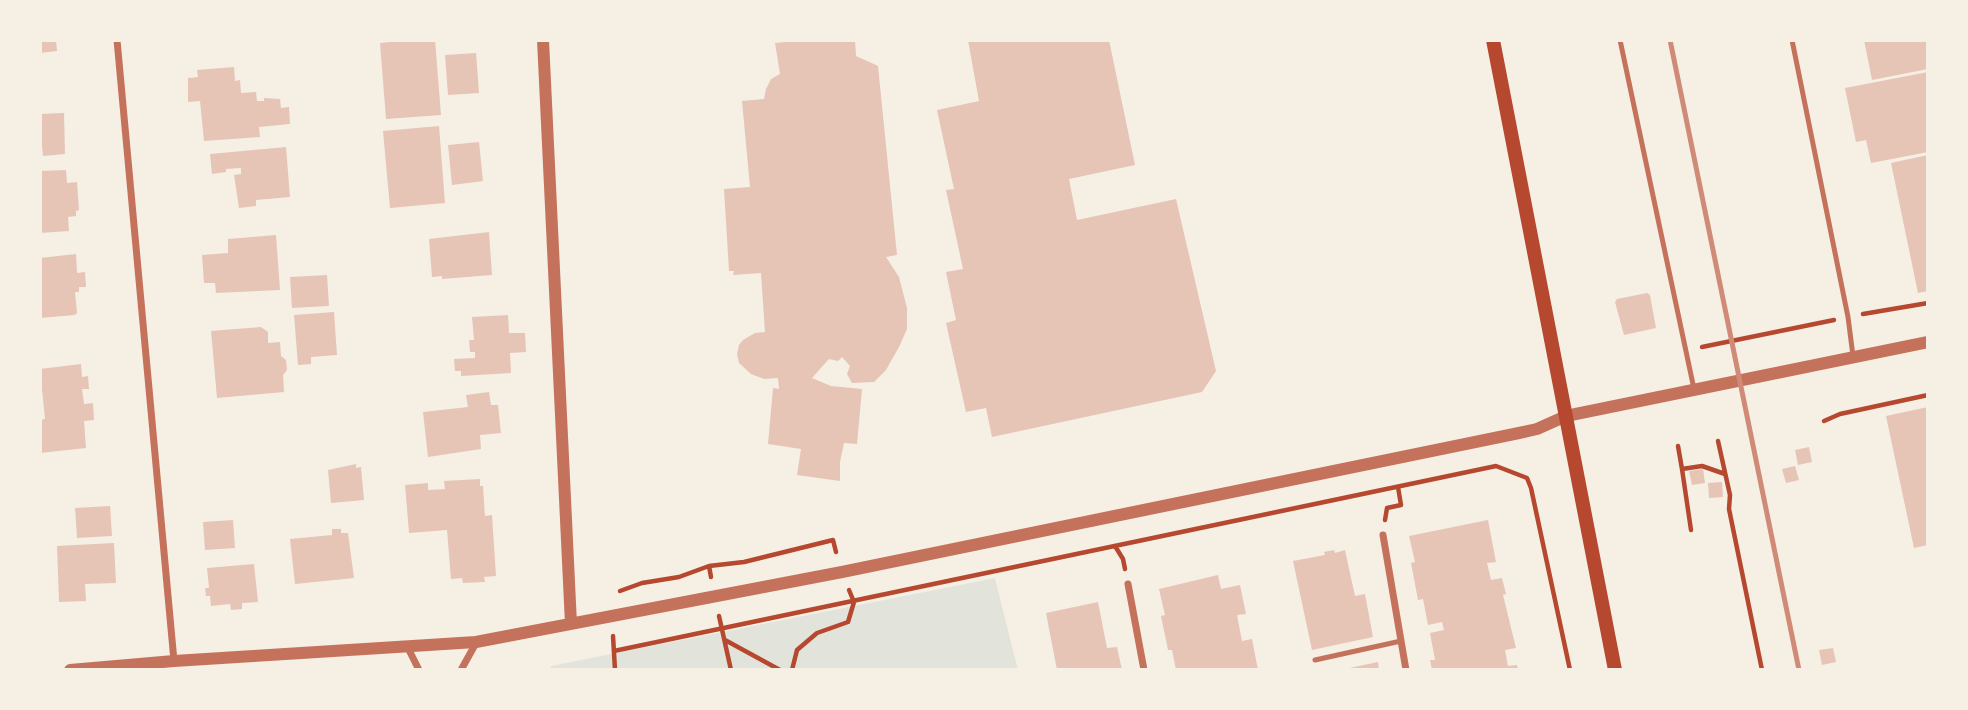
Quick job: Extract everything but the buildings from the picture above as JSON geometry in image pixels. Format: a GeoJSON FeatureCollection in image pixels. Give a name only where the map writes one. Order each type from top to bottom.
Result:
{"type":"FeatureCollection","features":[{"type":"Feature","properties":{"kind":"main road"},"geometry":{"type":"LineString","coordinates":[[1493,40],[1615,670]]}},
{"type":"Feature","properties":{"kind":"street"},"geometry":{"type":"LineString","coordinates":[[117,40],[174,661]]}},
{"type":"Feature","properties":{"kind":"street"},"geometry":{"type":"LineString","coordinates":[[543,40],[571,624]]}},
{"type":"Feature","properties":{"kind":"street"},"geometry":{"type":"LineString","coordinates":[[70,670],[476,642],[842,572],[1519,433],[1537,429],[1566,415],[1928,342]]}},
{"type":"Feature","properties":{"kind":"street"},"geometry":{"type":"LineString","coordinates":[[1383,535],[1406,670]]}},
{"type":"Feature","properties":{"kind":"street"},"geometry":{"type":"LineString","coordinates":[[1129,584],[1144,670]]}},
{"type":"Feature","properties":{"kind":"street"},"geometry":{"type":"LineString","coordinates":[[461,670],[476,642]]}},
{"type":"Feature","properties":{"kind":"street"},"geometry":{"type":"LineString","coordinates":[[407,646],[419,670]]}},
{"type":"Feature","properties":{"kind":"lane"},"geometry":{"type":"LineString","coordinates":[[1620,40],[1694,389]]}},
{"type":"Feature","properties":{"kind":"lane"},"geometry":{"type":"LineString","coordinates":[[1792,40],[1848,317],[1853,356]]}},
{"type":"Feature","properties":{"kind":"lane"},"geometry":{"type":"LineString","coordinates":[[1315,660],[1401,641]]}},
{"type":"Feature","properties":{"kind":"path"},"geometry":{"type":"LineString","coordinates":[[1687,350],[1928,303]]}},
{"type":"Feature","properties":{"kind":"path"},"geometry":{"type":"LineString","coordinates":[[1824,421],[1840,414],[1928,395]]}},
{"type":"Feature","properties":{"kind":"path"},"geometry":{"type":"LineString","coordinates":[[1718,440],[1730,495],[1729,509],[1762,670]]}},
{"type":"Feature","properties":{"kind":"path"},"geometry":{"type":"LineString","coordinates":[[1678,446],[1691,530]]}},
{"type":"Feature","properties":{"kind":"path"},"geometry":{"type":"LineString","coordinates":[[614,651],[1496,466],[1527,478],[1531,488],[1570,670]]}},
{"type":"Feature","properties":{"kind":"path"},"geometry":{"type":"LineString","coordinates":[[1682,469],[1702,466],[1726,474]]}},
{"type":"Feature","properties":{"kind":"path"},"geometry":{"type":"LineString","coordinates":[[1383,535],[1387,508],[1401,505],[1398,487]]}},
{"type":"Feature","properties":{"kind":"path"},"geometry":{"type":"LineString","coordinates":[[715,596],[731,670]]}},
{"type":"Feature","properties":{"kind":"path"},"geometry":{"type":"LineString","coordinates":[[725,640],[779,670]]}},
{"type":"Feature","properties":{"kind":"shaded area"},"geometry":{"type":"Polygon","coordinates":[[[995,578],[1018,670],[551,670],[551,666],[995,578]]]}},
{"type":"Feature","properties":{"kind":"railway"},"geometry":{"type":"LineString","coordinates":[[1670,40],[1799,670]]}}]}
